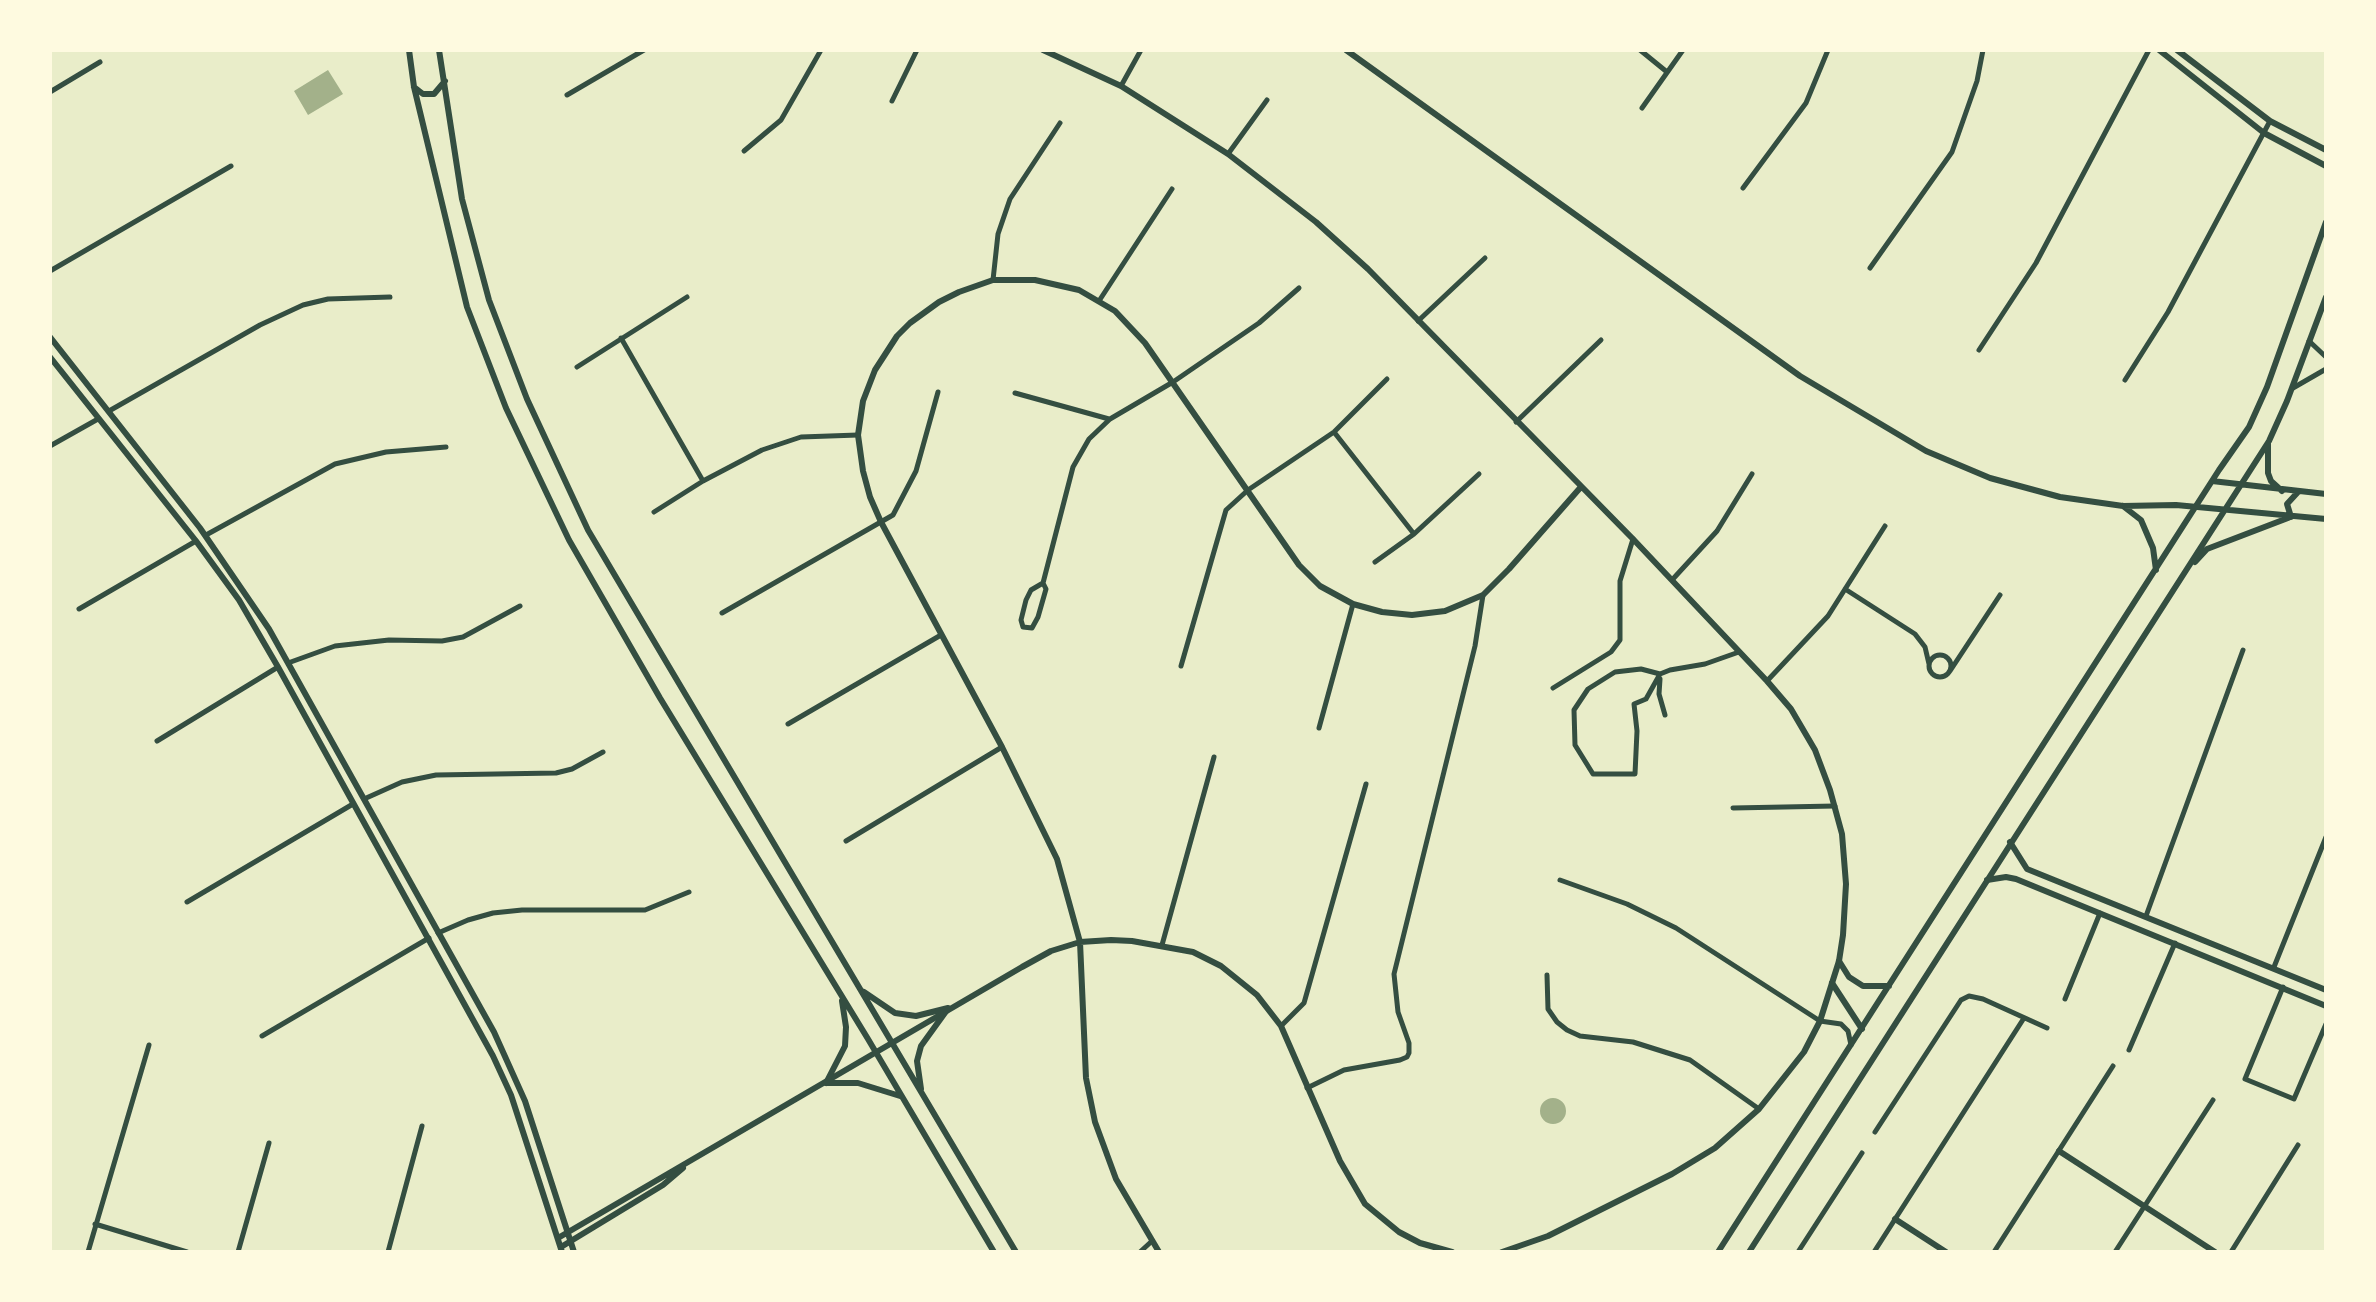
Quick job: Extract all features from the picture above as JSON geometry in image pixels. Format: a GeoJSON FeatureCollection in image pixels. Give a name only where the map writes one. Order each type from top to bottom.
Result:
{"type":"FeatureCollection","features":[{"type":"Feature","properties":{"kind":"street"},"geometry":{"type":"LineString","coordinates":[[409,50],[414,87],[467,307],[506,408],[569,540],[660,698],[994,1252]]}},
{"type":"Feature","properties":{"kind":"street"},"geometry":{"type":"LineString","coordinates":[[439,50],[462,199],[489,300],[527,399],[588,530],[1016,1252]]}},
{"type":"Feature","properties":{"kind":"street"},"geometry":{"type":"LineString","coordinates":[[567,95],[644,50]]}},
{"type":"Feature","properties":{"kind":"street"},"geometry":{"type":"LineString","coordinates":[[744,151],[781,120],[821,50]]}},
{"type":"Feature","properties":{"kind":"street"},"geometry":{"type":"LineString","coordinates":[[892,101],[917,50]]}},
{"type":"Feature","properties":{"kind":"street"},"geometry":{"type":"LineString","coordinates":[[1043,50],[1121,86],[1228,154],[1316,222],[1368,269],[1633,539],[1767,681],[1791,709],[1815,750],[1842,834],[1846,884],[1839,961],[1820,1021],[1804,1052],[1759,1109],[1732,1135],[1672,1174],[1548,1236],[1502,1252]]}},
{"type":"Feature","properties":{"kind":"street"},"geometry":{"type":"LineString","coordinates":[[1121,86],[1141,50]]}},
{"type":"Feature","properties":{"kind":"street"},"geometry":{"type":"LineString","coordinates":[[1346,50],[1800,376],[1926,451],[1990,478],[2060,497],[2123,506],[2196,507],[2326,519]]}},
{"type":"Feature","properties":{"kind":"street"},"geometry":{"type":"LineString","coordinates":[[1640,50],[1667,72]]}},
{"type":"Feature","properties":{"kind":"street"},"geometry":{"type":"LineString","coordinates":[[1642,108],[1683,50]]}},
{"type":"Feature","properties":{"kind":"street"},"geometry":{"type":"LineString","coordinates":[[1743,188],[1806,103],[1828,50]]}},
{"type":"Feature","properties":{"kind":"street"},"geometry":{"type":"LineString","coordinates":[[1870,268],[1952,152],[1977,81],[1983,50]]}},
{"type":"Feature","properties":{"kind":"street"},"geometry":{"type":"LineString","coordinates":[[1979,350],[2036,263],[2149,50]]}},
{"type":"Feature","properties":{"kind":"street"},"geometry":{"type":"LineString","coordinates":[[2159,50],[2264,133],[2326,166]]}},
{"type":"Feature","properties":{"kind":"street"},"geometry":{"type":"LineString","coordinates":[[2177,50],[2270,121],[2326,150]]}},
{"type":"Feature","properties":{"kind":"street"},"geometry":{"type":"LineString","coordinates":[[50,92],[100,62]]}},
{"type":"Feature","properties":{"kind":"street"},"geometry":{"type":"LineString","coordinates":[[414,87],[423,94],[434,94],[439,92],[445,80]]}},
{"type":"Feature","properties":{"kind":"street"},"geometry":{"type":"LineString","coordinates":[[1228,154],[1267,100]]}},
{"type":"Feature","properties":{"kind":"street"},"geometry":{"type":"LineString","coordinates":[[2125,380],[2168,312],[2270,121]]}},
{"type":"Feature","properties":{"kind":"street"},"geometry":{"type":"LineString","coordinates":[[993,280],[998,234],[1010,199],[1060,123]]}},
{"type":"Feature","properties":{"kind":"street"},"geometry":{"type":"LineString","coordinates":[[50,271],[231,166]]}},
{"type":"Feature","properties":{"kind":"street"},"geometry":{"type":"LineString","coordinates":[[1099,301],[1172,189]]}},
{"type":"Feature","properties":{"kind":"street"},"geometry":{"type":"LineString","coordinates":[[1718,1252],[2249,427],[2267,387],[2326,222]]}},
{"type":"Feature","properties":{"kind":"street"},"geometry":{"type":"LineString","coordinates":[[1418,321],[1485,258]]}},
{"type":"Feature","properties":{"kind":"street"},"geometry":{"type":"LineString","coordinates":[[1159,1252],[1116,1179],[1089,1097],[1080,942],[1057,859],[1002,747],[881,522],[863,471],[858,435],[863,401],[875,370],[897,336],[910,323],[939,302],[993,280],[1035,280],[1079,290],[1129,323],[1299,565],[1320,586],[1353,604],[1382,612],[1412,615],[1445,611],[1483,595],[1580,488]]}},
{"type":"Feature","properties":{"kind":"street"},"geometry":{"type":"LineString","coordinates":[[1043,583],[1031,590],[1026,600],[1021,620],[1023,627],[1032,628],[1038,617],[1046,589],[1043,583],[1073,467],[1089,439],[1110,419],[1173,382],[1259,323],[1299,288]]}},
{"type":"Feature","properties":{"kind":"street"},"geometry":{"type":"LineString","coordinates":[[50,446],[260,325],[303,305],[328,299],[390,297]]}},
{"type":"Feature","properties":{"kind":"street"},"geometry":{"type":"LineString","coordinates":[[577,367],[687,297]]}},
{"type":"Feature","properties":{"kind":"street"},"geometry":{"type":"LineString","coordinates":[[1749,1252],[2269,441],[2326,297]]}},
{"type":"Feature","properties":{"kind":"street"},"geometry":{"type":"LineString","coordinates":[[50,337],[206,535],[269,629],[489,1024],[525,1101],[574,1252]]}},
{"type":"Feature","properties":{"kind":"street"},"geometry":{"type":"LineString","coordinates":[[621,338],[703,481]]}},
{"type":"Feature","properties":{"kind":"street"},"geometry":{"type":"LineString","coordinates":[[1516,422],[1601,340]]}},
{"type":"Feature","properties":{"kind":"street"},"geometry":{"type":"LineString","coordinates":[[2309,341],[2326,357]]}},
{"type":"Feature","properties":{"kind":"street"},"geometry":{"type":"LineString","coordinates":[[50,357],[196,541],[239,600],[278,667],[429,938],[511,1095],[561,1250],[663,1185],[688,1164]]}},
{"type":"Feature","properties":{"kind":"street"},"geometry":{"type":"LineString","coordinates":[[2292,389],[2326,369]]}},
{"type":"Feature","properties":{"kind":"street"},"geometry":{"type":"LineString","coordinates":[[1181,666],[1223,517],[1232,504],[1334,432],[1387,379]]}},
{"type":"Feature","properties":{"kind":"street"},"geometry":{"type":"LineString","coordinates":[[722,613],[893,515],[916,471],[938,392]]}},
{"type":"Feature","properties":{"kind":"street"},"geometry":{"type":"LineString","coordinates":[[1015,393],[1110,419]]}},
{"type":"Feature","properties":{"kind":"street"},"geometry":{"type":"LineString","coordinates":[[1334,432],[1414,534]]}},
{"type":"Feature","properties":{"kind":"street"},"geometry":{"type":"LineString","coordinates":[[654,512],[703,481],[762,450],[801,437],[858,435]]}},
{"type":"Feature","properties":{"kind":"street"},"geometry":{"type":"LineString","coordinates":[[2269,441],[2268,473],[2271,481],[2282,491]]}},
{"type":"Feature","properties":{"kind":"street"},"geometry":{"type":"LineString","coordinates":[[79,609],[335,464],[386,452],[446,447]]}},
{"type":"Feature","properties":{"kind":"street"},"geometry":{"type":"LineString","coordinates":[[1375,562],[1414,534],[1479,474]]}},
{"type":"Feature","properties":{"kind":"street"},"geometry":{"type":"LineString","coordinates":[[1672,580],[1717,531],[1752,474]]}},
{"type":"Feature","properties":{"kind":"street"},"geometry":{"type":"LineString","coordinates":[[2212,481],[2326,494]]}},
{"type":"Feature","properties":{"kind":"street"},"geometry":{"type":"LineString","coordinates":[[2291,517],[2287,504],[2298,492]]}},
{"type":"Feature","properties":{"kind":"street"},"geometry":{"type":"LineString","coordinates":[[2123,506],[2141,520],[2153,548],[2156,570]]}},
{"type":"Feature","properties":{"kind":"street"},"geometry":{"type":"LineString","coordinates":[[2181,577],[2207,549],[2291,517]]}},
{"type":"Feature","properties":{"kind":"street"},"geometry":{"type":"LineString","coordinates":[[1767,681],[1828,616],[1885,526]]}},
{"type":"Feature","properties":{"kind":"street"},"geometry":{"type":"LineString","coordinates":[[1553,688],[1611,652],[1620,640],[1620,581],[1633,539]]}},
{"type":"Feature","properties":{"kind":"street"},"geometry":{"type":"LineString","coordinates":[[1845,589],[1915,634],[1925,647],[1931,672],[1937,677],[1950,671],[2000,595]]}},
{"type":"Feature","properties":{"kind":"street"},"geometry":{"type":"LineString","coordinates":[[1307,1088],[1344,1070],[1400,1060],[1409,1053],[1409,1043],[1398,1012],[1394,974],[1475,646],[1483,595]]}},
{"type":"Feature","properties":{"kind":"street"},"geometry":{"type":"LineString","coordinates":[[1319,728],[1353,604]]}},
{"type":"Feature","properties":{"kind":"street"},"geometry":{"type":"LineString","coordinates":[[157,741],[288,663],[335,646],[389,640],[442,641],[463,637],[520,606]]}},
{"type":"Feature","properties":{"kind":"street"},"geometry":{"type":"LineString","coordinates":[[788,724],[941,635]]}},
{"type":"Feature","properties":{"kind":"street"},"geometry":{"type":"LineString","coordinates":[[2141,929],[2243,650]]}},
{"type":"Feature","properties":{"kind":"street"},"geometry":{"type":"LineString","coordinates":[[1660,674],[1646,699],[1634,704],[1637,731],[1635,774],[1593,774],[1575,745],[1574,710],[1588,689],[1615,672],[1641,669],[1660,674],[1705,664],[1739,652]]}},
{"type":"Feature","properties":{"kind":"street"},"geometry":{"type":"LineString","coordinates":[[1929,664],[1940,655],[1947,657],[1951,664],[1950,671]]}},
{"type":"Feature","properties":{"kind":"street"},"geometry":{"type":"LineString","coordinates":[[1660,674],[1659,694],[1665,715]]}},
{"type":"Feature","properties":{"kind":"street"},"geometry":{"type":"LineString","coordinates":[[846,841],[1002,747]]}},
{"type":"Feature","properties":{"kind":"street"},"geometry":{"type":"LineString","coordinates":[[187,902],[353,804],[402,782],[436,775],[556,773],[572,769],[603,752]]}},
{"type":"Feature","properties":{"kind":"street"},"geometry":{"type":"LineString","coordinates":[[1162,945],[1214,757]]}},
{"type":"Feature","properties":{"kind":"street"},"geometry":{"type":"LineString","coordinates":[[1281,1026],[1304,1003],[1366,784]]}},
{"type":"Feature","properties":{"kind":"street"},"geometry":{"type":"LineString","coordinates":[[1733,808],[1835,806]]}},
{"type":"Feature","properties":{"kind":"street"},"geometry":{"type":"LineString","coordinates":[[2269,980],[2326,837]]}},
{"type":"Feature","properties":{"kind":"street"},"geometry":{"type":"LineString","coordinates":[[2010,842],[2027,869],[2326,990]]}},
{"type":"Feature","properties":{"kind":"street"},"geometry":{"type":"LineString","coordinates":[[1986,880],[2016,879],[2284,986],[2326,1006]]}},
{"type":"Feature","properties":{"kind":"street"},"geometry":{"type":"LineString","coordinates":[[1560,880],[1627,904],[1676,928],[1820,1021],[1841,1024],[1848,1031],[1851,1046]]}},
{"type":"Feature","properties":{"kind":"street"},"geometry":{"type":"LineString","coordinates":[[262,1036],[438,933],[493,913],[522,910],[645,910],[689,892]]}},
{"type":"Feature","properties":{"kind":"street"},"geometry":{"type":"LineString","coordinates":[[2065,999],[2106,900]]}},
{"type":"Feature","properties":{"kind":"street"},"geometry":{"type":"LineString","coordinates":[[2129,1050],[2180,930]]}},
{"type":"Feature","properties":{"kind":"street"},"geometry":{"type":"LineString","coordinates":[[558,1238],[826,1083],[948,1008],[1051,951],[1080,942],[1111,940],[1162,945],[1193,952],[1221,966],[1257,995],[1281,1026],[1340,1161],[1365,1204],[1399,1232],[1420,1243],[1452,1252]]}},
{"type":"Feature","properties":{"kind":"street"},"geometry":{"type":"LineString","coordinates":[[1839,961],[1849,977],[1863,986],[1889,986]]}},
{"type":"Feature","properties":{"kind":"street"},"geometry":{"type":"LineString","coordinates":[[2289,974],[2245,1079],[2294,1099],[2326,1024]]}},
{"type":"Feature","properties":{"kind":"street"},"geometry":{"type":"LineString","coordinates":[[1547,975],[1548,1009],[1567,1030],[1580,1036],[1633,1042],[1690,1060],[1759,1109]]}},
{"type":"Feature","properties":{"kind":"street"},"geometry":{"type":"LineString","coordinates":[[1832,983],[1862,1029]]}},
{"type":"Feature","properties":{"kind":"street"},"geometry":{"type":"LineString","coordinates":[[858,987],[895,1013],[916,1016],[948,1008]]}},
{"type":"Feature","properties":{"kind":"street"},"geometry":{"type":"LineString","coordinates":[[826,1083],[845,1046],[842,997]]}},
{"type":"Feature","properties":{"kind":"street"},"geometry":{"type":"LineString","coordinates":[[1875,1132],[1961,1000],[1976,997],[2047,1028]]}},
{"type":"Feature","properties":{"kind":"street"},"geometry":{"type":"LineString","coordinates":[[923,1096],[917,1061],[925,1040],[948,1008]]}},
{"type":"Feature","properties":{"kind":"street"},"geometry":{"type":"LineString","coordinates":[[1874,1252],[2024,1018]]}},
{"type":"Feature","properties":{"kind":"street"},"geometry":{"type":"LineString","coordinates":[[479,1030],[489,1024]]}},
{"type":"Feature","properties":{"kind":"street"},"geometry":{"type":"LineString","coordinates":[[88,1252],[149,1045]]}},
{"type":"Feature","properties":{"kind":"street"},"geometry":{"type":"LineString","coordinates":[[1994,1252],[2113,1066]]}},
{"type":"Feature","properties":{"kind":"street"},"geometry":{"type":"LineString","coordinates":[[826,1083],[858,1083],[902,1096]]}},
{"type":"Feature","properties":{"kind":"street"},"geometry":{"type":"LineString","coordinates":[[2115,1252],[2213,1100]]}},
{"type":"Feature","properties":{"kind":"street"},"geometry":{"type":"LineString","coordinates":[[388,1252],[422,1126]]}},
{"type":"Feature","properties":{"kind":"street"},"geometry":{"type":"LineString","coordinates":[[238,1252],[269,1143]]}},
{"type":"Feature","properties":{"kind":"street"},"geometry":{"type":"LineString","coordinates":[[2231,1252],[2298,1145]]}},
{"type":"Feature","properties":{"kind":"street"},"geometry":{"type":"LineString","coordinates":[[2059,1151],[2215,1252]]}},
{"type":"Feature","properties":{"kind":"street"},"geometry":{"type":"LineString","coordinates":[[1798,1252],[1862,1153]]}},
{"type":"Feature","properties":{"kind":"street"},"geometry":{"type":"LineString","coordinates":[[1895,1219],[1946,1252]]}},
{"type":"Feature","properties":{"kind":"street"},"geometry":{"type":"LineString","coordinates":[[95,1224],[187,1252]]}},
{"type":"Feature","properties":{"kind":"street"},"geometry":{"type":"LineString","coordinates":[[1140,1252],[1152,1241]]}},
{"type":"Feature","properties":{"kind":"shaded area"},"geometry":{"type":"Polygon","coordinates":[[[328,70],[343,94],[308,115],[294,91],[328,70]]]}},
{"type":"Feature","properties":{"kind":"shaded area"},"geometry":{"type":"Polygon","coordinates":[[[1553,1098],[1562,1102],[1566,1111],[1562,1120],[1553,1124],[1544,1120],[1540,1111],[1544,1102],[1553,1098]]]}}]}
